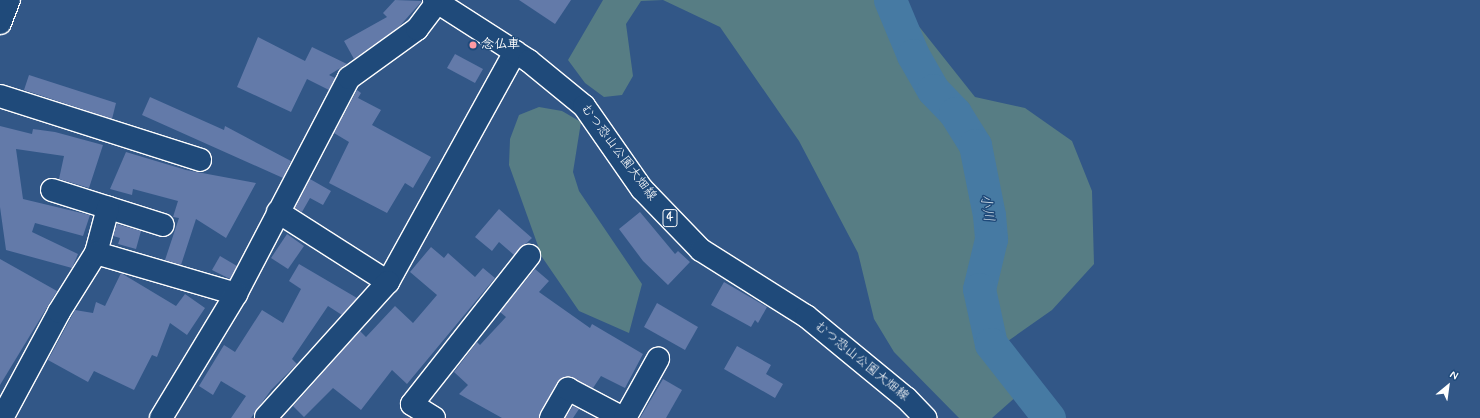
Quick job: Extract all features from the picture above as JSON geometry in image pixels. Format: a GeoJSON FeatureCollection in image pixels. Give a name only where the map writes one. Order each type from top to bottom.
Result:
{"type":"FeatureCollection","features":[{"type":"Feature","properties":{"kind":"street"},"geometry":{"type":"LineString","coordinates":[[0,24],[9,0]]}},
{"type":"Feature","properties":{"kind":"street"},"geometry":{"type":"LineString","coordinates":[[161,418],[236,294],[349,78],[417,29],[435,1]]}},
{"type":"Feature","properties":{"kind":"street","name":"むつ恐山公園大畑線"},"geometry":{"type":"LineString","coordinates":[[435,1],[515,52],[584,106],[642,189],[701,250],[806,316],[906,398],[926,418]]}},
{"type":"Feature","properties":{"kind":"street"},"geometry":{"type":"LineString","coordinates":[[266,417],[388,282],[515,52]]}},
{"type":"Feature","properties":{"kind":"street"},"geometry":{"type":"LineString","coordinates":[[0,96],[200,160]]}},
{"type":"Feature","properties":{"kind":"street"},"geometry":{"type":"LineString","coordinates":[[52,190],[163,225]]}},
{"type":"Feature","properties":{"kind":"street"},"geometry":{"type":"LineString","coordinates":[[2,418],[59,312],[96,253],[108,208]]}},
{"type":"Feature","properties":{"kind":"street"},"geometry":{"type":"LineString","coordinates":[[278,212],[388,282]]}},
{"type":"Feature","properties":{"kind":"street"},"geometry":{"type":"LineString","coordinates":[[96,253],[236,294]]}},
{"type":"Feature","properties":{"kind":"street"},"geometry":{"type":"LineString","coordinates":[[434,418],[412,404],[529,256]]}},
{"type":"Feature","properties":{"kind":"street"},"geometry":{"type":"LineString","coordinates":[[551,418],[568,388],[624,418],[658,359]]}},
{"type":"Feature","properties":{"kind":"green space"},"geometry":{"type":"Polygon","coordinates":[[[603,0],[663,0],[641,1],[626,24],[633,76],[622,95],[604,97],[585,83],[568,60],[603,0]]]}},
{"type":"Feature","properties":{"kind":"green space"},"geometry":{"type":"Polygon","coordinates":[[[663,0],[898,0],[975,97],[1025,108],[1072,141],[1092,191],[1094,264],[1052,310],[1008,341],[1028,386],[992,418],[959,418],[894,352],[874,319],[858,253],[799,141],[720,27],[663,0]]]}},
{"type":"Feature","properties":{"kind":"green space"},"geometry":{"type":"Polygon","coordinates":[[[539,107],[562,111],[581,122],[573,172],[579,191],[642,284],[629,333],[579,311],[542,257],[509,165],[510,139],[519,115],[539,107]]]}},
{"type":"Feature","properties":{"kind":"building"},"geometry":{"type":"Polygon","coordinates":[[[395,0],[422,1],[398,28],[354,59],[344,41],[387,17],[383,13],[395,0]]]}},
{"type":"Feature","properties":{"kind":"building"},"geometry":{"type":"Polygon","coordinates":[[[519,0],[571,0],[555,24],[519,0]]]}},
{"type":"Feature","properties":{"kind":"building"},"geometry":{"type":"Polygon","coordinates":[[[258,37],[305,61],[312,47],[347,64],[329,75],[335,78],[329,90],[307,79],[291,112],[237,87],[258,37]]]}},
{"type":"Feature","properties":{"kind":"building"},"geometry":{"type":"Polygon","coordinates":[[[455,54],[483,69],[475,83],[447,68],[455,54]]]}},
{"type":"Feature","properties":{"kind":"building"},"geometry":{"type":"Polygon","coordinates":[[[29,75],[116,103],[112,119],[24,90],[29,75]]]}},
{"type":"Feature","properties":{"kind":"building"},"geometry":{"type":"Polygon","coordinates":[[[357,90],[361,93],[358,98],[381,110],[372,125],[431,157],[413,188],[405,183],[387,213],[329,183],[349,142],[334,133],[357,90]]]}},
{"type":"Feature","properties":{"kind":"building"},"geometry":{"type":"Polygon","coordinates":[[[150,97],[224,130],[225,126],[291,161],[283,178],[142,115],[150,97]]]}},
{"type":"Feature","properties":{"kind":"building"},"geometry":{"type":"Polygon","coordinates":[[[0,126],[32,134],[33,129],[55,132],[103,145],[89,188],[59,179],[64,156],[16,149],[23,199],[90,215],[83,236],[35,223],[32,232],[78,254],[72,268],[6,250],[0,207],[0,126]]]}},
{"type":"Feature","properties":{"kind":"building"},"geometry":{"type":"Polygon","coordinates":[[[126,152],[186,170],[256,183],[226,238],[196,219],[181,265],[165,260],[179,218],[173,217],[178,201],[133,189],[132,195],[110,189],[126,152]]]}},
{"type":"Feature","properties":{"kind":"building"},"geometry":{"type":"Polygon","coordinates":[[[310,179],[331,191],[323,205],[310,198],[302,212],[295,208],[310,179]]]}},
{"type":"Feature","properties":{"kind":"building"},"geometry":{"type":"Polygon","coordinates":[[[499,209],[532,238],[514,255],[499,242],[492,251],[475,237],[499,209]]]}},
{"type":"Feature","properties":{"kind":"building"},"geometry":{"type":"Polygon","coordinates":[[[640,212],[675,254],[678,251],[690,262],[668,285],[643,261],[619,229],[640,212]]]}},
{"type":"Feature","properties":{"kind":"building"},"geometry":{"type":"Polygon","coordinates":[[[117,224],[141,231],[136,249],[118,244],[120,238],[113,236],[117,224]]]}},
{"type":"Feature","properties":{"kind":"building"},"geometry":{"type":"Polygon","coordinates":[[[287,234],[304,246],[288,269],[271,258],[287,234]]]}},
{"type":"Feature","properties":{"kind":"building"},"geometry":{"type":"Polygon","coordinates":[[[431,247],[444,258],[448,253],[475,277],[483,268],[495,278],[407,384],[392,370],[361,410],[333,388],[304,417],[293,406],[360,331],[366,337],[395,306],[413,323],[437,295],[410,272],[431,247]]]}},
{"type":"Feature","properties":{"kind":"building"},"geometry":{"type":"Polygon","coordinates":[[[220,256],[237,266],[230,279],[212,270],[220,256]]]}},
{"type":"Feature","properties":{"kind":"building"},"geometry":{"type":"Polygon","coordinates":[[[0,259],[57,291],[0,385],[0,259]]]}},
{"type":"Feature","properties":{"kind":"building"},"geometry":{"type":"Polygon","coordinates":[[[299,264],[357,298],[342,315],[328,306],[292,359],[297,364],[271,390],[251,418],[231,418],[246,396],[221,381],[213,395],[199,386],[224,345],[235,352],[262,310],[283,323],[301,289],[289,281],[299,264]]]}},
{"type":"Feature","properties":{"kind":"building"},"geometry":{"type":"Polygon","coordinates":[[[535,269],[549,281],[539,292],[590,328],[592,324],[643,354],[625,388],[601,376],[593,388],[567,377],[557,383],[539,418],[502,418],[459,394],[468,385],[454,372],[477,342],[480,345],[506,317],[500,312],[535,269]]]}},
{"type":"Feature","properties":{"kind":"building"},"geometry":{"type":"Polygon","coordinates":[[[121,273],[176,306],[185,294],[205,308],[187,335],[170,323],[157,357],[152,355],[134,390],[94,371],[88,382],[48,360],[75,310],[93,313],[96,302],[105,306],[121,273]]]}},
{"type":"Feature","properties":{"kind":"building"},"geometry":{"type":"Polygon","coordinates":[[[724,282],[767,307],[758,323],[755,320],[751,327],[711,305],[724,282]]]}},
{"type":"Feature","properties":{"kind":"building"},"geometry":{"type":"Polygon","coordinates":[[[657,303],[698,327],[685,350],[644,327],[657,303]]]}},
{"type":"Feature","properties":{"kind":"building"},"geometry":{"type":"Polygon","coordinates":[[[737,346],[771,365],[766,374],[783,384],[775,398],[724,369],[737,346]]]}},
{"type":"Feature","properties":{"kind":"building"},"geometry":{"type":"Polygon","coordinates":[[[663,379],[682,390],[666,418],[640,418],[663,379]]]}},
{"type":"Feature","properties":{"kind":"building"},"geometry":{"type":"Polygon","coordinates":[[[573,406],[579,409],[573,418],[565,418],[573,406]]]}},
{"type":"Feature","properties":{"kind":"waterway","name":"小川"},"geometry":{"type":"LineString","coordinates":[[890,0],[913,55],[933,90],[955,113],[975,145],[989,215],[991,239],[979,289],[991,344],[1049,418]]}},
{"type":"Feature","properties":{"kind":"place","name":"念仏車"},"geometry":{"type":"Point","coordinates":[473,45]}}]}
